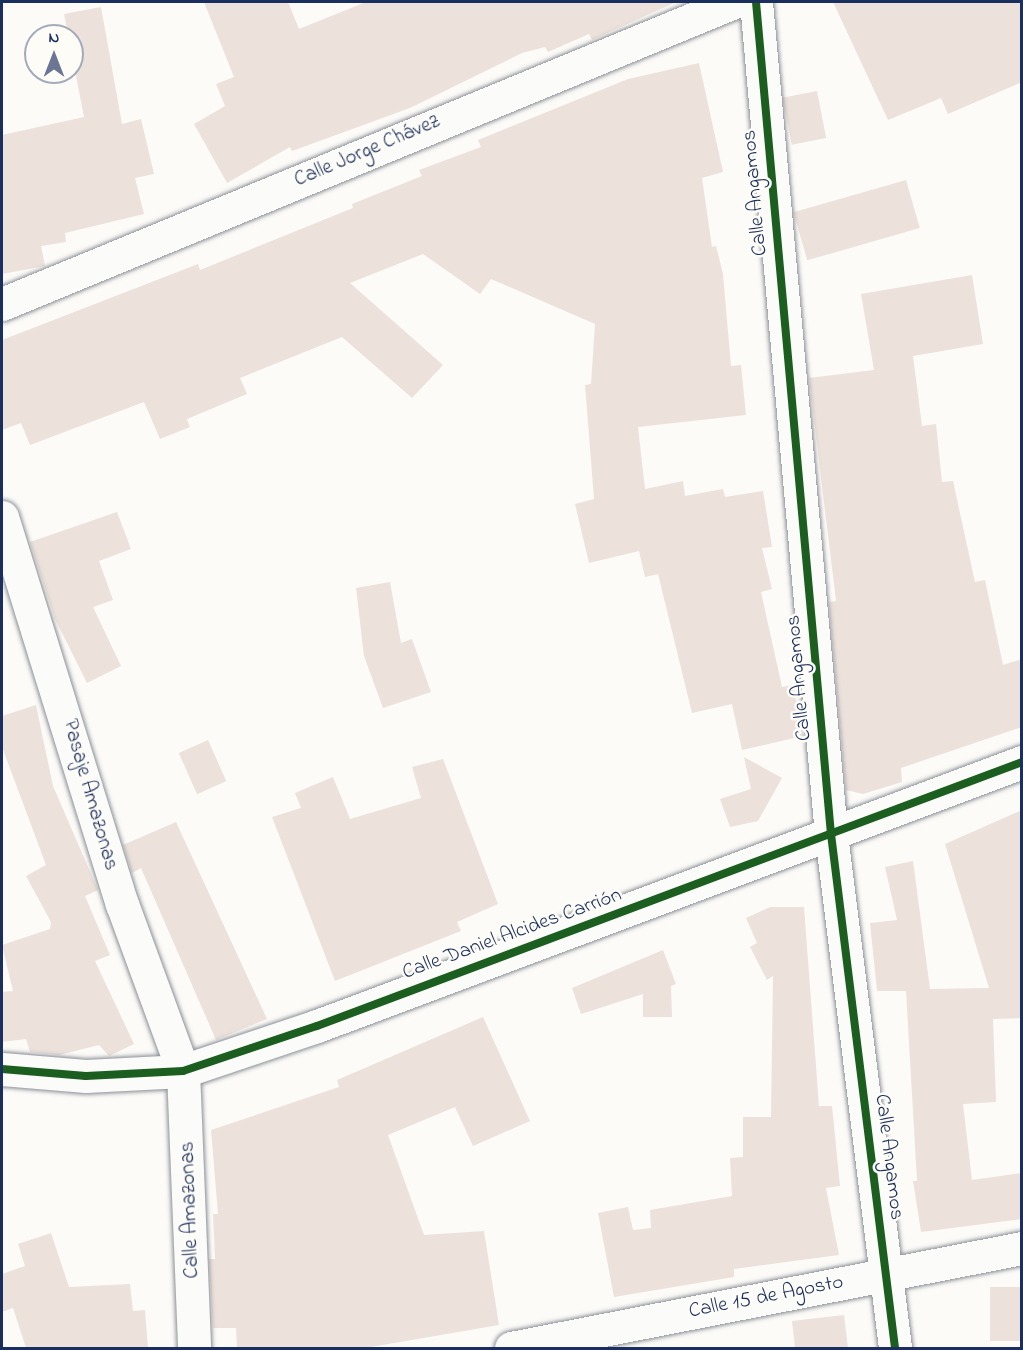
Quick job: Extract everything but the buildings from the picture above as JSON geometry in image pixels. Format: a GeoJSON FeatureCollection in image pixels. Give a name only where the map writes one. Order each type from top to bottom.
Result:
{"type":"FeatureCollection","features":[{"type":"Feature","properties":{"kind":"street","name":"Calle Jorge Chávez"},"geometry":{"type":"LineString","coordinates":[[2,304],[734,2]]}},
{"type":"Feature","properties":{"kind":"street","name":"Calle Angamos"},"geometry":{"type":"LineString","coordinates":[[756,2],[831,834],[895,1348]]}},
{"type":"Feature","properties":{"kind":"street","name":"Pasaje Amazonas"},"geometry":{"type":"LineString","coordinates":[[2,518],[122,904],[183,1071]]}},
{"type":"Feature","properties":{"kind":"street","name":"Calle Daniel Alcides Carrión"},"geometry":{"type":"LineString","coordinates":[[2,1069],[86,1076],[183,1071],[1022,762]]}},
{"type":"Feature","properties":{"kind":"street","name":"Calle Amazonas"},"geometry":{"type":"LineString","coordinates":[[183,1071],[194,1348]]}},
{"type":"Feature","properties":{"kind":"street","name":"Calle 15 de Agosto"},"geometry":{"type":"LineString","coordinates":[[511,1348],[1022,1248]]}},
{"type":"Feature","properties":{"kind":"cycle path"},"geometry":{"type":"LineString","coordinates":[[756,2],[831,834],[895,1348]]}},
{"type":"Feature","properties":{"kind":"cycle path"},"geometry":{"type":"LineString","coordinates":[[2,1069],[86,1076],[183,1071],[317,1026],[1022,762]]}}]}
